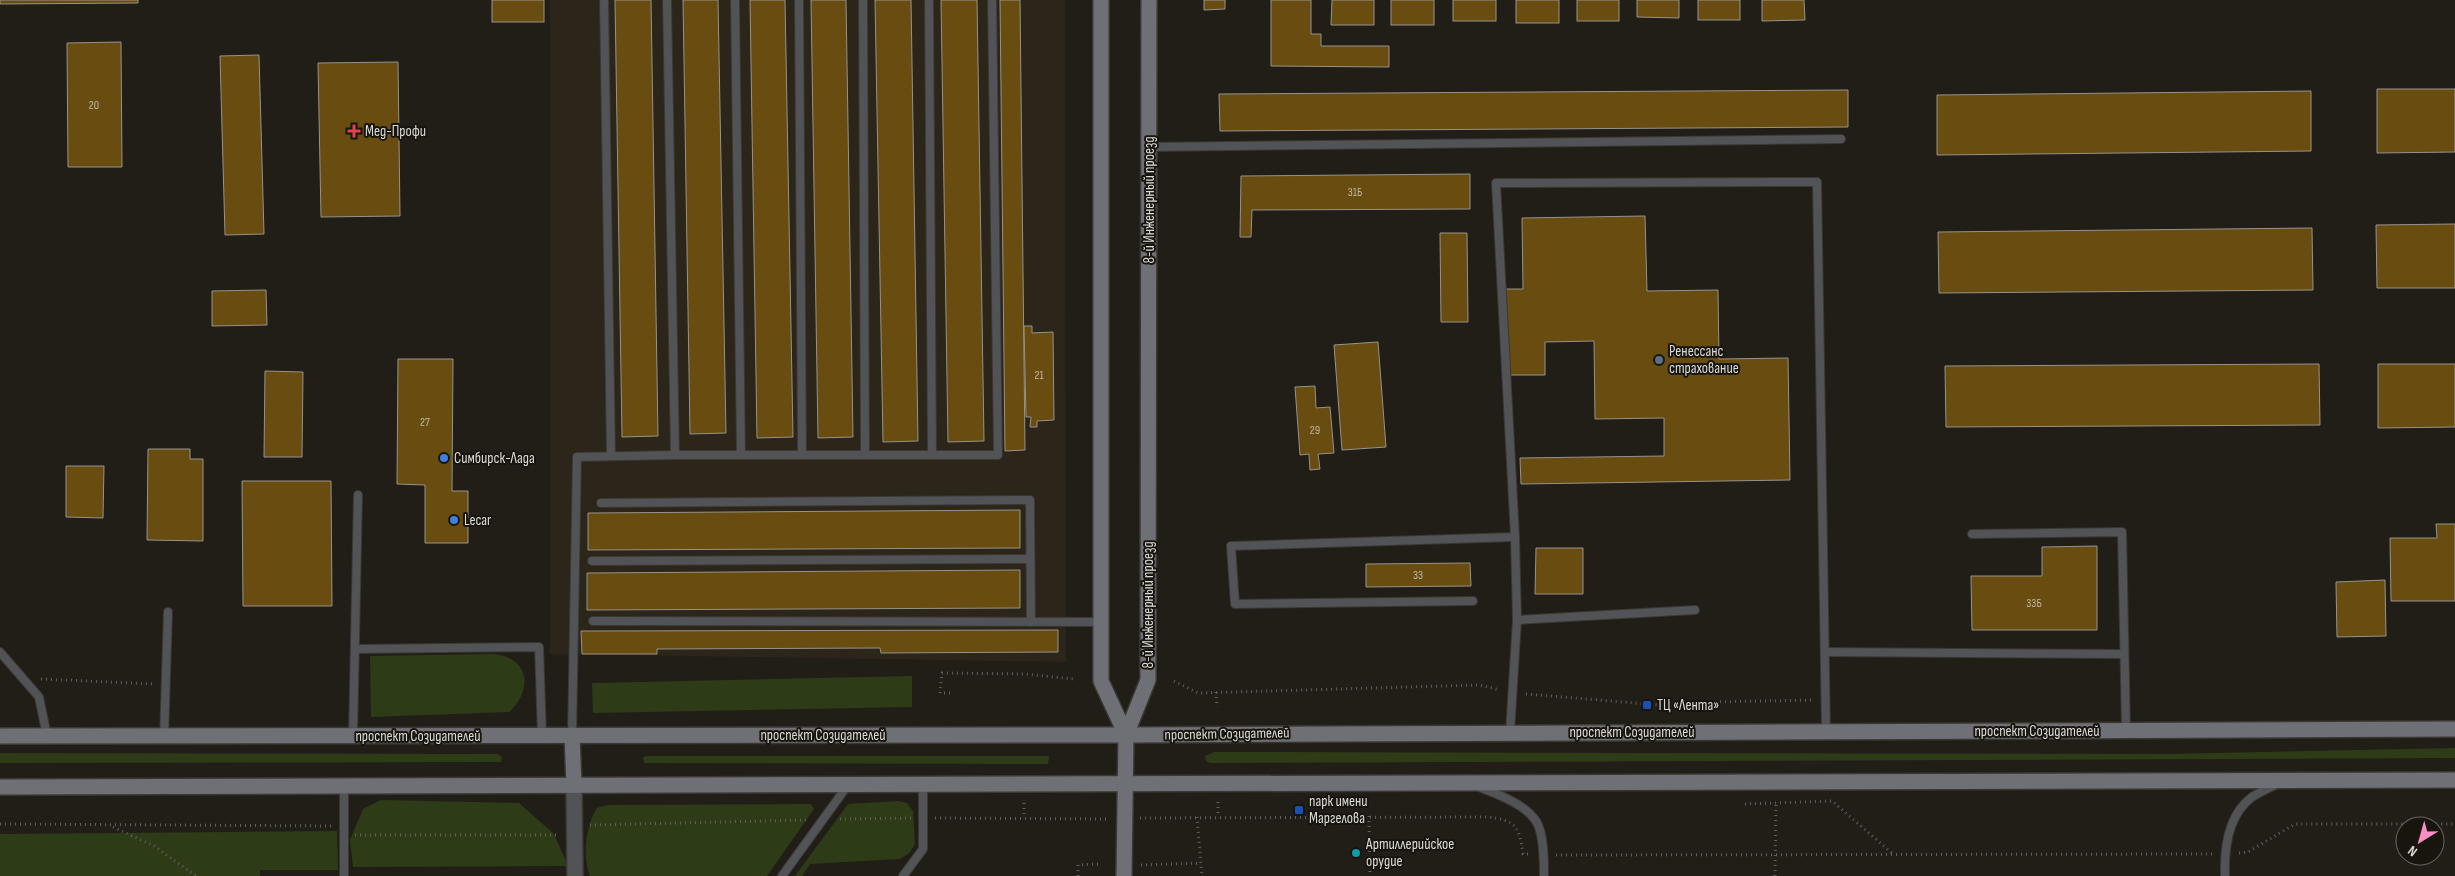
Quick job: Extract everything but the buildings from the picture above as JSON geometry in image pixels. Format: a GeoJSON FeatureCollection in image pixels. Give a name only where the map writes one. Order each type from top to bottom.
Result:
{"type":"FeatureCollection","features":[{"type":"Feature","properties":{"kind":"main road"},"geometry":{"type":"LineString","coordinates":[[1101,0],[1101,681],[1126,735],[1124,876]]}},
{"type":"Feature","properties":{"kind":"main road","name":"8-й Инженерный проезд"},"geometry":{"type":"LineString","coordinates":[[1126,735],[1148,680],[1149,0]]}},
{"type":"Feature","properties":{"kind":"main road","name":"проспект Созидателей"},"geometry":{"type":"LineString","coordinates":[[0,736],[1126,735],[2455,729]]}},
{"type":"Feature","properties":{"kind":"main road"},"geometry":{"type":"LineString","coordinates":[[572,735],[574,785]]}},
{"type":"Feature","properties":{"kind":"main road"},"geometry":{"type":"LineString","coordinates":[[0,787],[2455,780]]}},
{"type":"Feature","properties":{"kind":"street"},"geometry":{"type":"LineString","coordinates":[[574,785],[575,876]]}},
{"type":"Feature","properties":{"kind":"lane"},"geometry":{"type":"LineString","coordinates":[[604,0],[611,455]]}},
{"type":"Feature","properties":{"kind":"lane"},"geometry":{"type":"LineString","coordinates":[[667,0],[675,455]]}},
{"type":"Feature","properties":{"kind":"lane"},"geometry":{"type":"LineString","coordinates":[[735,0],[740,455]]}},
{"type":"Feature","properties":{"kind":"lane"},"geometry":{"type":"LineString","coordinates":[[798,0],[802,455]]}},
{"type":"Feature","properties":{"kind":"lane"},"geometry":{"type":"LineString","coordinates":[[862,0],[865,455]]}},
{"type":"Feature","properties":{"kind":"lane"},"geometry":{"type":"LineString","coordinates":[[929,0],[932,455]]}},
{"type":"Feature","properties":{"kind":"lane"},"geometry":{"type":"LineString","coordinates":[[572,735],[577,457],[611,455],[998,455],[992,0]]}},
{"type":"Feature","properties":{"kind":"lane"},"geometry":{"type":"LineString","coordinates":[[1150,147],[1842,139]]}},
{"type":"Feature","properties":{"kind":"lane"},"geometry":{"type":"LineString","coordinates":[[1510,732],[1517,620],[1515,537],[1496,183],[1817,182],[1826,732]]}},
{"type":"Feature","properties":{"kind":"lane"},"geometry":{"type":"LineString","coordinates":[[353,736],[358,495]]}},
{"type":"Feature","properties":{"kind":"lane"},"geometry":{"type":"LineString","coordinates":[[601,503],[1030,500],[1031,622]]}},
{"type":"Feature","properties":{"kind":"lane"},"geometry":{"type":"LineString","coordinates":[[1972,534],[2122,532],[2126,730]]}},
{"type":"Feature","properties":{"kind":"lane"},"geometry":{"type":"LineString","coordinates":[[1473,601],[1234,604],[1231,546],[1515,537]]}},
{"type":"Feature","properties":{"kind":"lane"},"geometry":{"type":"LineString","coordinates":[[592,561],[1030,559]]}},
{"type":"Feature","properties":{"kind":"lane"},"geometry":{"type":"LineString","coordinates":[[1517,620],[1695,610]]}},
{"type":"Feature","properties":{"kind":"lane"},"geometry":{"type":"LineString","coordinates":[[164,737],[164,684],[168,612]]}},
{"type":"Feature","properties":{"kind":"lane"},"geometry":{"type":"LineString","coordinates":[[593,621],[1101,622]]}},
{"type":"Feature","properties":{"kind":"lane"},"geometry":{"type":"LineString","coordinates":[[356,649],[539,647],[542,736]]}},
{"type":"Feature","properties":{"kind":"lane"},"geometry":{"type":"LineString","coordinates":[[0,652],[39,697],[47,736]]}},
{"type":"Feature","properties":{"kind":"lane"},"geometry":{"type":"LineString","coordinates":[[1825,652],[2124,654]]}},
{"type":"Feature","properties":{"kind":"lane"},"geometry":{"type":"LineString","coordinates":[[2224,876],[2224,854],[2234,817],[2252,797],[2283,781]]}},
{"type":"Feature","properties":{"kind":"lane"},"geometry":{"type":"LineString","coordinates":[[1465,782],[1511,800],[1537,822],[1544,854],[1544,876]]}},
{"type":"Feature","properties":{"kind":"lane"},"geometry":{"type":"LineString","coordinates":[[782,876],[848,784]]}},
{"type":"Feature","properties":{"kind":"lane"},"geometry":{"type":"LineString","coordinates":[[904,876],[923,849],[923,784]]}},
{"type":"Feature","properties":{"kind":"lane"},"geometry":{"type":"LineString","coordinates":[[344,786],[344,876]]}},
{"type":"Feature","properties":{"kind":"path"},"geometry":{"type":"LineString","coordinates":[[950,693],[940,693],[942,673],[1025,674],[1073,679]]}},
{"type":"Feature","properties":{"kind":"path"},"geometry":{"type":"LineString","coordinates":[[23,678],[164,684]]}},
{"type":"Feature","properties":{"kind":"path"},"geometry":{"type":"LineString","coordinates":[[1174,681],[1198,693],[1216,692],[1217,707]]}},
{"type":"Feature","properties":{"kind":"path"},"geometry":{"type":"LineString","coordinates":[[1745,804],[1832,801],[1894,855]]}},
{"type":"Feature","properties":{"kind":"path"},"geometry":{"type":"LineString","coordinates":[[1218,802],[1218,817]]}},
{"type":"Feature","properties":{"kind":"path"},"geometry":{"type":"LineString","coordinates":[[1024,803],[1024,818]]}},
{"type":"Feature","properties":{"kind":"path"},"geometry":{"type":"LineString","coordinates":[[1775,876],[1776,803]]}},
{"type":"Feature","properties":{"kind":"path"},"geometry":{"type":"LineString","coordinates":[[1369,816],[1370,876]]}},
{"type":"Feature","properties":{"kind":"path"},"geometry":{"type":"LineString","coordinates":[[1197,817],[1202,876]]}},
{"type":"Feature","properties":{"kind":"path"},"geometry":{"type":"LineString","coordinates":[[0,824],[344,826],[357,836],[923,818],[1487,817],[1506,819],[1517,827],[1524,854],[1894,855],[2224,854],[2248,852],[2295,824],[2455,824]]}},
{"type":"Feature","properties":{"kind":"path"},"geometry":{"type":"LineString","coordinates":[[110,826],[154,846],[196,876]]}},
{"type":"Feature","properties":{"kind":"path"},"geometry":{"type":"LineString","coordinates":[[1140,865],[1201,863]]}},
{"type":"Feature","properties":{"kind":"path"},"geometry":{"type":"LineString","coordinates":[[1078,876],[1078,865],[1100,864]]}},
{"type":"Feature","properties":{"kind":"shaded area"},"geometry":{"type":"Polygon","coordinates":[[[550,0],[1065,0],[1066,662],[550,654],[550,0]]]}},
{"type":"Feature","properties":{"kind":"green space"},"geometry":{"type":"Polygon","coordinates":[[[492,654],[504,656],[514,661],[524,675],[522,694],[509,712],[371,717],[370,656],[492,654]]]}},
{"type":"Feature","properties":{"kind":"green space"},"geometry":{"type":"Polygon","coordinates":[[[912,676],[912,707],[593,713],[592,683],[912,676]]]}},
{"type":"Feature","properties":{"kind":"green space"},"geometry":{"type":"Polygon","coordinates":[[[2455,748],[2455,758],[1210,763],[1206,761],[1205,756],[1214,752],[2168,754],[2455,748]]]}},
{"type":"Feature","properties":{"kind":"green space"},"geometry":{"type":"Polygon","coordinates":[[[0,753],[498,754],[502,757],[501,762],[0,763],[0,753]]]}},
{"type":"Feature","properties":{"kind":"green space"},"geometry":{"type":"Polygon","coordinates":[[[1049,756],[1048,764],[644,763],[643,757],[1049,756]]]}},
{"type":"Feature","properties":{"kind":"green space"},"geometry":{"type":"Polygon","coordinates":[[[381,800],[519,803],[554,834],[568,866],[353,867],[350,840],[363,809],[381,800]]]}},
{"type":"Feature","properties":{"kind":"green space"},"geometry":{"type":"Polygon","coordinates":[[[898,801],[907,803],[913,811],[915,844],[909,853],[900,859],[810,864],[802,876],[795,876],[848,804],[898,801]]]}},
{"type":"Feature","properties":{"kind":"green space"},"geometry":{"type":"Polygon","coordinates":[[[811,804],[814,809],[767,876],[590,876],[586,860],[586,841],[590,822],[597,808],[607,805],[811,804]]]}},
{"type":"Feature","properties":{"kind":"green space"},"geometry":{"type":"Polygon","coordinates":[[[337,831],[338,870],[260,870],[260,876],[0,876],[0,834],[337,831]]]}},
{"type":"Feature","properties":{"kind":"place","name":"Мед-Профи"},"geometry":{"type":"Point","coordinates":[354,131]}},
{"type":"Feature","properties":{"kind":"place","name":"Ренессанс страхование"},"geometry":{"type":"Point","coordinates":[1659,360]}},
{"type":"Feature","properties":{"kind":"place","name":"Симбирск-Лада"},"geometry":{"type":"Point","coordinates":[444,458]}},
{"type":"Feature","properties":{"kind":"place","name":"Lecar"},"geometry":{"type":"Point","coordinates":[454,520]}},
{"type":"Feature","properties":{"kind":"place","name":"ТЦ «Лента»"},"geometry":{"type":"Point","coordinates":[1647,705]}},
{"type":"Feature","properties":{"kind":"place","name":"парк имени Маргелова"},"geometry":{"type":"Point","coordinates":[1299,810]}},
{"type":"Feature","properties":{"kind":"place","name":"Артиллерийское орудие"},"geometry":{"type":"Point","coordinates":[1356,853]}}]}
